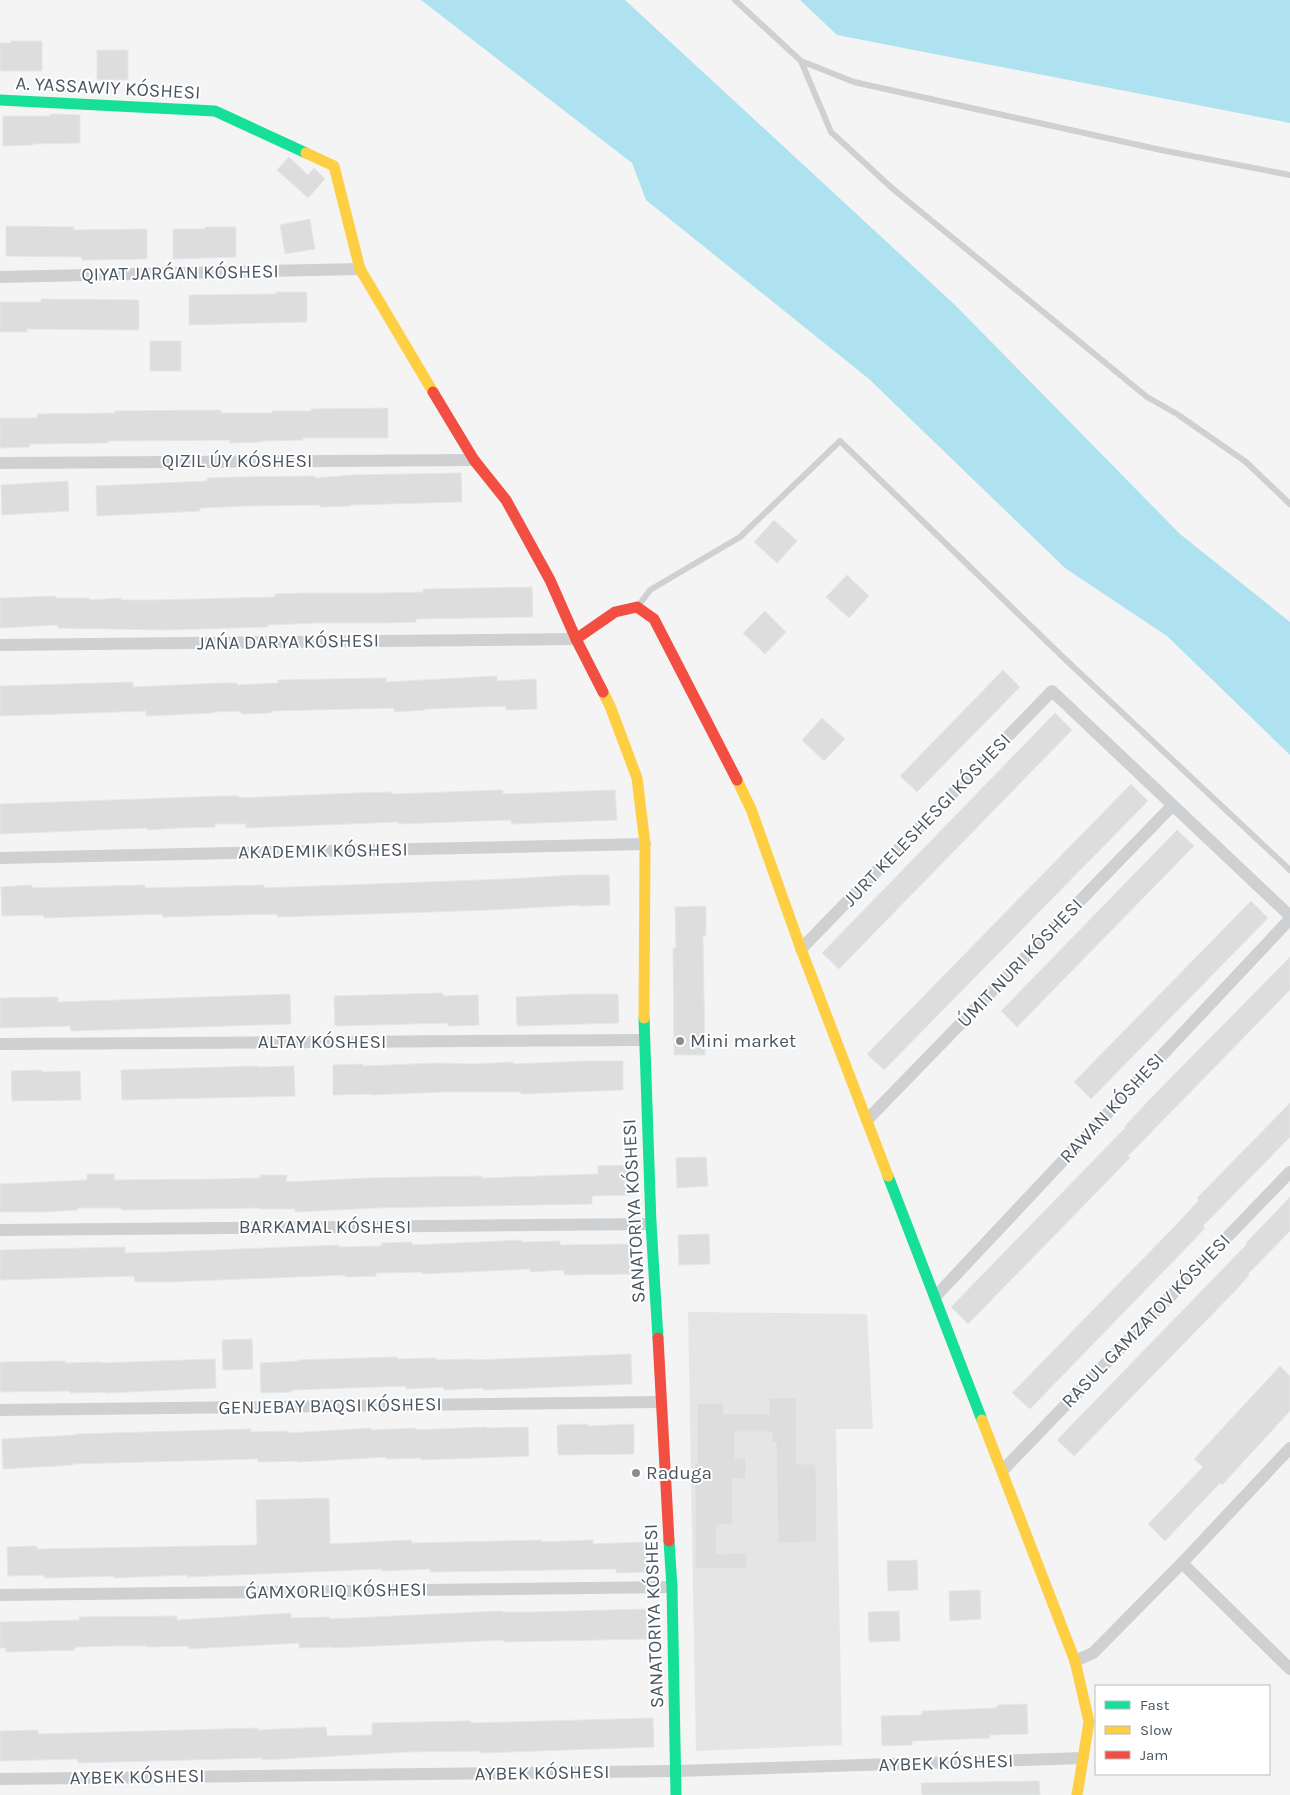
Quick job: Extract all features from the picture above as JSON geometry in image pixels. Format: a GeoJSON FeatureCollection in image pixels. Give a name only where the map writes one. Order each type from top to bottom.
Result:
{"type":"FeatureCollection","features":[{"type":"Feature","properties":{"kind":"street","name":"A. YASSAWIY KÓSHESI"},"geometry":{"type":"LineString","coordinates":[[0,100],[215,111]]}},
{"type":"Feature","properties":{"kind":"street","name":"SANATORIYA KÓSHESI"},"geometry":{"type":"LineString","coordinates":[[215,111],[334,166],[360,269],[474,460],[506,500],[550,580],[576,639],[610,706],[637,778],[645,844],[644,1040],[651,1224],[672,1587],[676,1795]]}},
{"type":"Feature","properties":{"kind":"street"},"geometry":{"type":"LineString","coordinates":[[0,278],[360,269]]}},
{"type":"Feature","properties":{"kind":"street"},"geometry":{"type":"LineString","coordinates":[[0,463],[474,460]]}},
{"type":"Feature","properties":{"kind":"street"},"geometry":{"type":"LineString","coordinates":[[576,639],[616,612],[637,607],[654,619],[751,809],[801,949],[1075,1661],[1089,1722],[1077,1795]]}},
{"type":"Feature","properties":{"kind":"street","name":"JAŃA DARYA KÓSHESI"},"geometry":{"type":"LineString","coordinates":[[0,645],[576,639]]}},
{"type":"Feature","properties":{"kind":"street","name":"JURT KELESHESGI KÓSHESI"},"geometry":{"type":"LineString","coordinates":[[801,949],[1052,691],[1172,806]]}},
{"type":"Feature","properties":{"kind":"street"},"geometry":{"type":"LineString","coordinates":[[867,1120],[1172,806],[1290,918]]}},
{"type":"Feature","properties":{"kind":"street","name":"AKADEMIK KÓSHESI"},"geometry":{"type":"LineString","coordinates":[[0,858],[645,844]]}},
{"type":"Feature","properties":{"kind":"street","name":"RAWAN KÓSHESI"},"geometry":{"type":"LineString","coordinates":[[934,1297],[1290,918]]}},
{"type":"Feature","properties":{"kind":"street","name":"ALTAY KÓSHESI"},"geometry":{"type":"LineString","coordinates":[[0,1044],[644,1040]]}},
{"type":"Feature","properties":{"kind":"street","name":"RASUL GAMZATOV KÓSHESI"},"geometry":{"type":"LineString","coordinates":[[1002,1470],[1290,1172]]}},
{"type":"Feature","properties":{"kind":"street","name":"BARKAMAL KÓSHESI"},"geometry":{"type":"LineString","coordinates":[[0,1230],[651,1224]]}},
{"type":"Feature","properties":{"kind":"street"},"geometry":{"type":"LineString","coordinates":[[0,1410],[661,1402]]}},
{"type":"Feature","properties":{"kind":"street"},"geometry":{"type":"LineString","coordinates":[[1075,1661],[1092,1653],[1182,1563],[1290,1448]]}},
{"type":"Feature","properties":{"kind":"street"},"geometry":{"type":"LineString","coordinates":[[1182,1563],[1290,1669]]}},
{"type":"Feature","properties":{"kind":"street"},"geometry":{"type":"LineString","coordinates":[[0,1595],[672,1587]]}},
{"type":"Feature","properties":{"kind":"street","name":"AYBEK KÓSHESI"},"geometry":{"type":"LineString","coordinates":[[0,1779],[676,1771],[1083,1758]]}},
{"type":"Feature","properties":{"kind":"lane"},"geometry":{"type":"LineString","coordinates":[[735,0],[801,61],[854,82],[1161,150],[1290,175]]}},
{"type":"Feature","properties":{"kind":"lane"},"geometry":{"type":"LineString","coordinates":[[801,61],[831,132],[893,189],[1147,397],[1177,414],[1246,462],[1290,504]]}},
{"type":"Feature","properties":{"kind":"lane"},"geometry":{"type":"LineString","coordinates":[[637,607],[650,590],[740,537],[840,441],[1067,661],[1290,870]]}},
{"type":"Feature","properties":{"kind":"shaded area"},"geometry":{"type":"Polygon","coordinates":[[[688,1312],[867,1314],[873,1429],[836,1429],[842,1745],[696,1751],[688,1312]]]}},
{"type":"Feature","properties":{"kind":"water"},"geometry":{"type":"Polygon","coordinates":[[[421,0],[625,0],[955,305],[1180,534],[1290,622],[1290,755],[1167,636],[1065,568],[869,379],[646,200],[632,163],[421,0]]]}},
{"type":"Feature","properties":{"kind":"water"},"geometry":{"type":"Polygon","coordinates":[[[800,0],[1290,0],[1290,123],[837,35],[800,0]]]}},
{"type":"Feature","properties":{"kind":"building"},"geometry":{"type":"Polygon","coordinates":[[[11,41],[42,41],[42,71],[0,71],[0,43],[11,43],[11,41]]]}},
{"type":"Feature","properties":{"kind":"building"},"geometry":{"type":"Polygon","coordinates":[[[97,50],[128,50],[128,80],[97,80],[97,50]]]}},
{"type":"Feature","properties":{"kind":"building"},"geometry":{"type":"Polygon","coordinates":[[[50,114],[80,115],[80,143],[3,146],[3,116],[50,116],[50,114]]]}},
{"type":"Feature","properties":{"kind":"building"},"geometry":{"type":"Polygon","coordinates":[[[289,157],[308,175],[314,168],[325,179],[308,198],[277,170],[289,157]]]}},
{"type":"Feature","properties":{"kind":"building"},"geometry":{"type":"Polygon","coordinates":[[[310,219],[315,249],[285,254],[280,225],[310,219]]]}},
{"type":"Feature","properties":{"kind":"building"},"geometry":{"type":"Polygon","coordinates":[[[6,226],[74,227],[74,230],[147,229],[147,259],[82,260],[82,257],[6,256],[6,226]]]}},
{"type":"Feature","properties":{"kind":"building"},"geometry":{"type":"Polygon","coordinates":[[[205,227],[236,227],[236,257],[173,259],[173,229],[205,229],[205,227]]]}},
{"type":"Feature","properties":{"kind":"building"},"geometry":{"type":"Polygon","coordinates":[[[276,292],[307,292],[307,322],[189,325],[189,295],[276,294],[276,292]]]}},
{"type":"Feature","properties":{"kind":"building"},"geometry":{"type":"Polygon","coordinates":[[[41,299],[139,300],[139,330],[27,329],[27,332],[0,332],[0,302],[41,302],[41,299]]]}},
{"type":"Feature","properties":{"kind":"building"},"geometry":{"type":"Polygon","coordinates":[[[150,341],[181,341],[181,371],[150,371],[150,341]]]}},
{"type":"Feature","properties":{"kind":"building"},"geometry":{"type":"Polygon","coordinates":[[[388,408],[388,438],[303,438],[303,440],[230,443],[230,440],[108,441],[108,443],[30,444],[30,447],[0,448],[0,418],[37,418],[37,414],[221,410],[221,413],[272,413],[272,411],[311,411],[311,409],[388,408]]]}},
{"type":"Feature","properties":{"kind":"building"},"geometry":{"type":"Polygon","coordinates":[[[461,473],[462,502],[320,507],[320,505],[247,506],[200,508],[200,511],[97,516],[96,486],[207,481],[207,478],[315,476],[315,478],[353,475],[461,473]]]}},
{"type":"Feature","properties":{"kind":"building"},"geometry":{"type":"Polygon","coordinates":[[[68,481],[69,511],[2,515],[1,485],[68,481]]]}},
{"type":"Feature","properties":{"kind":"building"},"geometry":{"type":"Polygon","coordinates":[[[774,520],[797,541],[777,563],[754,542],[774,520]]]}},
{"type":"Feature","properties":{"kind":"building"},"geometry":{"type":"Polygon","coordinates":[[[847,575],[869,596],[849,618],[826,597],[847,575]]]}},
{"type":"Feature","properties":{"kind":"building"},"geometry":{"type":"Polygon","coordinates":[[[532,587],[533,617],[416,619],[416,622],[316,623],[268,625],[268,627],[165,630],[58,628],[58,625],[0,628],[0,598],[55,596],[56,598],[89,598],[89,600],[121,598],[121,600],[155,600],[275,597],[275,594],[423,592],[423,589],[532,587]]]}},
{"type":"Feature","properties":{"kind":"building"},"geometry":{"type":"Polygon","coordinates":[[[765,611],[786,632],[765,654],[743,633],[765,611]]]}},
{"type":"Feature","properties":{"kind":"building"},"geometry":{"type":"Polygon","coordinates":[[[1003,670],[1020,687],[917,792],[900,776],[1003,670]]]}},
{"type":"Feature","properties":{"kind":"building"},"geometry":{"type":"Polygon","coordinates":[[[497,676],[497,681],[536,679],[537,709],[506,710],[506,706],[394,712],[394,708],[271,711],[271,713],[241,714],[241,711],[146,716],[146,711],[0,716],[0,686],[133,682],[133,687],[221,683],[237,683],[237,685],[278,683],[278,680],[386,678],[386,682],[497,676]]]}},
{"type":"Feature","properties":{"kind":"building"},"geometry":{"type":"Polygon","coordinates":[[[1055,713],[1072,730],[839,969],[822,953],[1055,713]]]}},
{"type":"Feature","properties":{"kind":"building"},"geometry":{"type":"Polygon","coordinates":[[[822,718],[845,739],[824,761],[802,740],[822,718]]]}},
{"type":"Feature","properties":{"kind":"building"},"geometry":{"type":"Polygon","coordinates":[[[1131,784],[1148,801],[884,1070],[867,1054],[1131,784]]]}},
{"type":"Feature","properties":{"kind":"building"},"geometry":{"type":"Polygon","coordinates":[[[503,790],[503,794],[615,790],[617,820],[512,824],[511,820],[399,824],[399,822],[246,828],[246,824],[215,824],[215,827],[0,834],[0,804],[223,796],[239,796],[239,798],[354,793],[392,792],[392,794],[503,790]]]}},
{"type":"Feature","properties":{"kind":"building"},"geometry":{"type":"Polygon","coordinates":[[[1177,830],[1194,846],[1017,1027],[1001,1011],[1177,830]]]}},
{"type":"Feature","properties":{"kind":"building"},"geometry":{"type":"Polygon","coordinates":[[[609,875],[610,905],[277,917],[277,914],[163,917],[162,914],[44,918],[43,915],[2,916],[1,887],[32,885],[32,888],[145,885],[145,888],[264,885],[264,888],[609,875]]]}},
{"type":"Feature","properties":{"kind":"building"},"geometry":{"type":"Polygon","coordinates":[[[1251,901],[1268,918],[1091,1099],[1074,1082],[1251,901]]]}},
{"type":"Feature","properties":{"kind":"building"},"geometry":{"type":"Polygon","coordinates":[[[706,906],[706,936],[703,936],[705,1055],[674,1055],[673,948],[676,948],[675,907],[706,906]]]}},
{"type":"Feature","properties":{"kind":"building"},"geometry":{"type":"Polygon","coordinates":[[[1290,957],[1290,990],[968,1324],[951,1307],[1125,1128],[1152,1097],[1290,957]]]}},
{"type":"Feature","properties":{"kind":"building"},"geometry":{"type":"Polygon","coordinates":[[[443,993],[443,996],[478,995],[479,1025],[448,1026],[448,1023],[335,1026],[334,996],[443,993]]]}},
{"type":"Feature","properties":{"kind":"building"},"geometry":{"type":"Polygon","coordinates":[[[290,994],[291,1024],[71,1031],[70,1026],[0,1028],[0,998],[58,997],[58,1002],[290,994]]]}},
{"type":"Feature","properties":{"kind":"building"},"geometry":{"type":"Polygon","coordinates":[[[618,994],[619,1023],[517,1026],[516,997],[618,994]]]}},
{"type":"Feature","properties":{"kind":"building"},"geometry":{"type":"Polygon","coordinates":[[[623,1061],[623,1090],[521,1094],[521,1092],[443,1092],[333,1095],[333,1065],[513,1062],[513,1064],[623,1061]]]}},
{"type":"Feature","properties":{"kind":"building"},"geometry":{"type":"Polygon","coordinates":[[[294,1066],[295,1096],[122,1100],[121,1070],[294,1066]]]}},
{"type":"Feature","properties":{"kind":"building"},"geometry":{"type":"Polygon","coordinates":[[[42,1070],[42,1072],[80,1071],[81,1100],[12,1101],[11,1071],[42,1070]]]}},
{"type":"Feature","properties":{"kind":"building"},"geometry":{"type":"Polygon","coordinates":[[[1290,1103],[1290,1137],[1203,1226],[1205,1228],[1191,1243],[1030,1409],[1012,1393],[1175,1226],[1199,1200],[1197,1198],[1290,1103]]]}},
{"type":"Feature","properties":{"kind":"building"},"geometry":{"type":"Polygon","coordinates":[[[706,1157],[708,1186],[677,1188],[676,1158],[706,1157]]]}},
{"type":"Feature","properties":{"kind":"building"},"geometry":{"type":"Polygon","coordinates":[[[629,1165],[630,1195],[592,1196],[592,1204],[374,1208],[295,1212],[295,1209],[259,1208],[121,1210],[121,1208],[78,1208],[78,1210],[44,1212],[0,1212],[0,1184],[87,1180],[87,1174],[114,1174],[114,1180],[260,1178],[260,1175],[287,1175],[286,1182],[368,1178],[482,1176],[482,1178],[598,1174],[598,1166],[629,1165]]]}},
{"type":"Feature","properties":{"kind":"building"},"geometry":{"type":"Polygon","coordinates":[[[1290,1197],[1290,1231],[1248,1274],[1236,1290],[1074,1456],[1057,1440],[1290,1197]]]}},
{"type":"Feature","properties":{"kind":"building"},"geometry":{"type":"Polygon","coordinates":[[[709,1234],[710,1264],[679,1265],[678,1235],[709,1234]]]}},
{"type":"Feature","properties":{"kind":"building"},"geometry":{"type":"Polygon","coordinates":[[[521,1240],[521,1242],[560,1241],[560,1245],[629,1244],[630,1274],[564,1275],[564,1270],[530,1272],[530,1269],[422,1274],[422,1272],[376,1273],[376,1276],[345,1277],[345,1275],[170,1282],[135,1282],[134,1276],[0,1280],[0,1250],[125,1247],[125,1253],[339,1245],[339,1247],[381,1246],[381,1243],[412,1242],[412,1245],[521,1240]]]}},
{"type":"Feature","properties":{"kind":"building"},"geometry":{"type":"Polygon","coordinates":[[[252,1339],[253,1369],[223,1370],[222,1340],[252,1339]]]}},
{"type":"Feature","properties":{"kind":"building"},"geometry":{"type":"Polygon","coordinates":[[[631,1354],[632,1384],[483,1390],[483,1388],[444,1390],[443,1387],[406,1389],[406,1386],[292,1390],[292,1392],[261,1393],[260,1363],[397,1357],[398,1359],[436,1358],[436,1360],[473,1360],[631,1354]]]}},
{"type":"Feature","properties":{"kind":"building"},"geometry":{"type":"Polygon","coordinates":[[[215,1359],[216,1388],[106,1393],[70,1393],[70,1391],[0,1392],[0,1362],[65,1361],[65,1363],[100,1363],[215,1359]]]}},
{"type":"Feature","properties":{"kind":"building"},"geometry":{"type":"Polygon","coordinates":[[[1280,1366],[1290,1376],[1290,1411],[1222,1485],[1220,1483],[1165,1541],[1148,1524],[1203,1467],[1194,1459],[1280,1366]]]}},
{"type":"Feature","properties":{"kind":"building"},"geometry":{"type":"Polygon","coordinates":[[[769,1398],[797,1398],[797,1464],[816,1464],[817,1542],[778,1543],[776,1443],[772,1443],[772,1432],[735,1432],[735,1458],[746,1458],[746,1479],[733,1479],[733,1525],[717,1525],[717,1554],[747,1553],[747,1568],[695,1569],[697,1403],[724,1403],[724,1414],[769,1414],[769,1398]]]}},
{"type":"Feature","properties":{"kind":"building"},"geometry":{"type":"Polygon","coordinates":[[[588,1424],[588,1426],[634,1424],[634,1454],[558,1455],[557,1425],[588,1424]]]}},
{"type":"Feature","properties":{"kind":"building"},"geometry":{"type":"Polygon","coordinates":[[[528,1427],[529,1456],[421,1460],[421,1458],[386,1459],[386,1457],[298,1462],[258,1462],[258,1459],[73,1464],[3,1469],[2,1439],[76,1434],[251,1429],[251,1432],[287,1431],[288,1433],[371,1428],[371,1430],[416,1428],[416,1430],[528,1427]]]}},
{"type":"Feature","properties":{"kind":"building"},"geometry":{"type":"Polygon","coordinates":[[[329,1498],[330,1544],[411,1540],[412,1543],[542,1540],[542,1542],[593,1540],[593,1544],[646,1542],[647,1572],[616,1573],[616,1569],[430,1572],[430,1569],[382,1571],[382,1569],[187,1577],[187,1575],[114,1578],[114,1576],[45,1578],[44,1575],[8,1576],[7,1547],[37,1546],[37,1549],[257,1545],[256,1500],[329,1498]]]}},
{"type":"Feature","properties":{"kind":"building"},"geometry":{"type":"Polygon","coordinates":[[[917,1560],[918,1590],[888,1591],[887,1561],[917,1560]]]}},
{"type":"Feature","properties":{"kind":"building"},"geometry":{"type":"Polygon","coordinates":[[[980,1590],[981,1619],[950,1621],[949,1591],[980,1590]]]}},
{"type":"Feature","properties":{"kind":"building"},"geometry":{"type":"Polygon","coordinates":[[[646,1609],[647,1639],[504,1642],[504,1640],[333,1648],[299,1648],[299,1643],[189,1649],[188,1646],[114,1646],[75,1647],[75,1650],[6,1652],[6,1648],[0,1648],[0,1622],[80,1620],[79,1617],[177,1616],[177,1620],[291,1613],[291,1618],[329,1617],[329,1619],[502,1611],[646,1609]]]}},
{"type":"Feature","properties":{"kind":"building"},"geometry":{"type":"Polygon","coordinates":[[[899,1611],[900,1641],[869,1642],[868,1612],[899,1611]]]}},
{"type":"Feature","properties":{"kind":"building"},"geometry":{"type":"Polygon","coordinates":[[[1027,1704],[1028,1734],[990,1735],[990,1738],[912,1741],[912,1745],[882,1746],[881,1716],[922,1715],[922,1711],[997,1708],[997,1705],[1027,1704]]]}},
{"type":"Feature","properties":{"kind":"building"},"geometry":{"type":"Polygon","coordinates":[[[653,1718],[654,1747],[480,1753],[480,1751],[407,1752],[262,1760],[262,1758],[78,1763],[78,1759],[0,1761],[0,1731],[38,1730],[38,1734],[326,1727],[327,1736],[372,1735],[372,1723],[471,1721],[471,1723],[653,1718]]]}},
{"type":"Feature","properties":{"kind":"building"},"geometry":{"type":"Polygon","coordinates":[[[1039,1781],[1040,1795],[922,1795],[921,1783],[1039,1781]]]}},
{"type":"Feature","properties":{"kind":"traffic: fast"},"geometry":{"type":"LineString","coordinates":[[0,100],[215,111],[306,153]]}},
{"type":"Feature","properties":{"kind":"traffic: fast"},"geometry":{"type":"LineString","coordinates":[[644,1018],[651,1224],[658,1338]]}},
{"type":"Feature","properties":{"kind":"traffic: fast"},"geometry":{"type":"LineString","coordinates":[[888,1176],[982,1420]]}},
{"type":"Feature","properties":{"kind":"traffic: fast"},"geometry":{"type":"LineString","coordinates":[[669,1541],[672,1587],[676,1795]]}},
{"type":"Feature","properties":{"kind":"traffic: slow"},"geometry":{"type":"LineString","coordinates":[[306,153],[334,166],[360,269],[433,392]]}},
{"type":"Feature","properties":{"kind":"traffic: slow"},"geometry":{"type":"LineString","coordinates":[[603,692],[637,778],[645,844],[644,1018]]}},
{"type":"Feature","properties":{"kind":"traffic: slow"},"geometry":{"type":"LineString","coordinates":[[737,780],[751,809],[801,949],[888,1176]]}},
{"type":"Feature","properties":{"kind":"traffic: slow"},"geometry":{"type":"LineString","coordinates":[[982,1420],[1075,1661],[1089,1722],[1077,1795]]}},
{"type":"Feature","properties":{"kind":"traffic: jam"},"geometry":{"type":"LineString","coordinates":[[433,392],[474,460],[506,500],[550,580],[576,639],[603,692]]}},
{"type":"Feature","properties":{"kind":"traffic: jam"},"geometry":{"type":"LineString","coordinates":[[576,639],[615,612],[637,607],[654,619],[737,780]]}},
{"type":"Feature","properties":{"kind":"traffic: jam"},"geometry":{"type":"LineString","coordinates":[[658,1338],[669,1541]]}},
{"type":"Feature","properties":{"kind":"place","name":"Mini market"},"geometry":{"type":"Point","coordinates":[680,1041]}},
{"type":"Feature","properties":{"kind":"place","name":"Raduga"},"geometry":{"type":"Point","coordinates":[636,1473]}}]}
